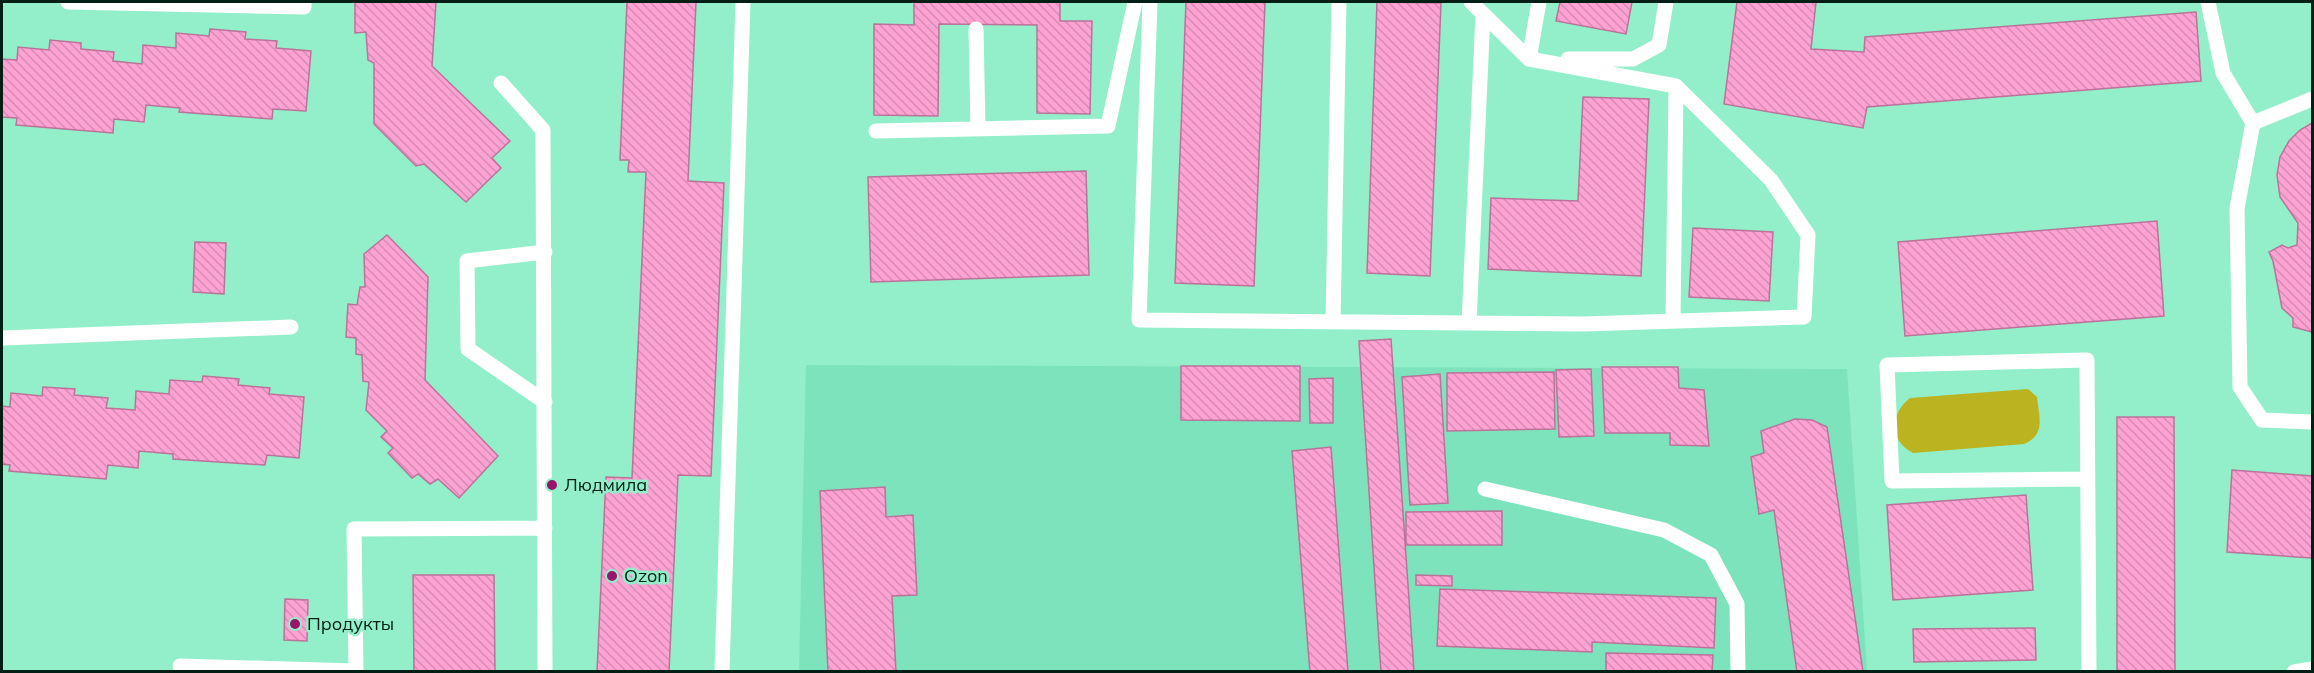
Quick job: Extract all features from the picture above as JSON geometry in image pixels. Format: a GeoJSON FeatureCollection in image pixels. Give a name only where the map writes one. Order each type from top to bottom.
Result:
{"type":"FeatureCollection","features":[{"type":"Feature","properties":{"kind":"lane"},"geometry":{"type":"LineString","coordinates":[[68,2],[304,7],[304,2]]}},
{"type":"Feature","properties":{"kind":"lane"},"geometry":{"type":"LineString","coordinates":[[722,672],[743,2]]}},
{"type":"Feature","properties":{"kind":"lane"},"geometry":{"type":"LineString","coordinates":[[876,131],[1108,126],[1135,2]]}},
{"type":"Feature","properties":{"kind":"lane"},"geometry":{"type":"LineString","coordinates":[[1150,2],[1139,320],[1469,323],[1804,317],[1808,235],[1771,180],[1676,86],[1529,59],[1471,2]]}},
{"type":"Feature","properties":{"kind":"lane"},"geometry":{"type":"LineString","coordinates":[[1333,322],[1339,2]]}},
{"type":"Feature","properties":{"kind":"lane"},"geometry":{"type":"LineString","coordinates":[[1529,59],[1539,2]]}},
{"type":"Feature","properties":{"kind":"lane"},"geometry":{"type":"LineString","coordinates":[[1529,59],[1633,59],[1659,45],[1666,2]]}},
{"type":"Feature","properties":{"kind":"lane"},"geometry":{"type":"LineString","coordinates":[[2208,2],[2223,73],[2253,123],[2237,208],[2240,387],[2262,420],[2313,423]]}},
{"type":"Feature","properties":{"kind":"lane"},"geometry":{"type":"LineString","coordinates":[[1469,323],[1483,14]]}},
{"type":"Feature","properties":{"kind":"lane"},"geometry":{"type":"LineString","coordinates":[[976,28],[978,129]]}},
{"type":"Feature","properties":{"kind":"lane"},"geometry":{"type":"LineString","coordinates":[[501,83],[543,130],[545,672]]}},
{"type":"Feature","properties":{"kind":"lane"},"geometry":{"type":"LineString","coordinates":[[1673,321],[1676,86]]}},
{"type":"Feature","properties":{"kind":"lane"},"geometry":{"type":"LineString","coordinates":[[2253,123],[2313,99]]}},
{"type":"Feature","properties":{"kind":"lane"},"geometry":{"type":"LineString","coordinates":[[545,252],[467,261],[468,349],[545,402]]}},
{"type":"Feature","properties":{"kind":"lane"},"geometry":{"type":"LineString","coordinates":[[2,338],[291,327]]}},
{"type":"Feature","properties":{"kind":"lane"},"geometry":{"type":"LineString","coordinates":[[2087,478],[1892,481],[1887,365],[2087,360],[2089,672]]}},
{"type":"Feature","properties":{"kind":"lane"},"geometry":{"type":"LineString","coordinates":[[1485,489],[1664,530],[1711,555],[1737,604],[1738,672]]}},
{"type":"Feature","properties":{"kind":"lane"},"geometry":{"type":"LineString","coordinates":[[180,666],[356,671],[354,529],[545,528]]}},
{"type":"Feature","properties":{"kind":"lane"},"geometry":{"type":"LineString","coordinates":[[2294,672],[2313,669]]}},
{"type":"Feature","properties":{"kind":"shaded area"},"geometry":{"type":"Polygon","coordinates":[[[806,365],[1847,369],[1867,671],[799,672],[806,365]]]}},
{"type":"Feature","properties":{"kind":"shaded area"},"geometry":{"type":"Polygon","coordinates":[[[2028,389],[2037,397],[2040,425],[2036,436],[2024,444],[1913,453],[1905,448],[1896,434],[1896,419],[1903,404],[1910,398],[2028,389]]]}},
{"type":"Feature","properties":{"kind":"building"},"geometry":{"type":"Polygon","coordinates":[[[355,2],[436,2],[432,66],[510,141],[492,158],[501,168],[466,202],[424,164],[416,166],[374,124],[374,63],[368,60],[366,32],[355,33],[355,2]]]}},
{"type":"Feature","properties":{"kind":"building"},"geometry":{"type":"Polygon","coordinates":[[[627,2],[696,2],[688,181],[724,183],[711,476],[678,475],[669,672],[597,672],[606,477],[632,478],[646,172],[628,172],[629,160],[620,160],[627,2]]]}},
{"type":"Feature","properties":{"kind":"building"},"geometry":{"type":"Polygon","coordinates":[[[914,2],[1060,2],[1060,21],[1092,21],[1090,114],[1037,113],[1037,25],[939,24],[938,116],[874,115],[874,24],[914,25],[914,2]]]}},
{"type":"Feature","properties":{"kind":"building"},"geometry":{"type":"Polygon","coordinates":[[[1186,2],[1265,2],[1254,286],[1175,283],[1186,2]]]}},
{"type":"Feature","properties":{"kind":"building"},"geometry":{"type":"Polygon","coordinates":[[[1377,2],[1441,3],[1430,276],[1367,273],[1377,2]]]}},
{"type":"Feature","properties":{"kind":"building"},"geometry":{"type":"Polygon","coordinates":[[[1560,2],[1632,2],[1626,34],[1556,21],[1560,2]]]}},
{"type":"Feature","properties":{"kind":"building"},"geometry":{"type":"Polygon","coordinates":[[[1737,2],[1816,2],[1811,49],[1864,52],[1865,37],[2196,12],[2201,81],[1867,107],[1863,128],[1724,104],[1737,2]]]}},
{"type":"Feature","properties":{"kind":"building"},"geometry":{"type":"Polygon","coordinates":[[[210,29],[246,32],[245,39],[277,41],[276,48],[311,51],[306,111],[273,109],[272,119],[179,112],[180,108],[146,105],[144,122],[114,119],[113,133],[16,125],[17,118],[2,117],[2,59],[17,60],[18,47],[49,50],[50,40],[81,43],[81,49],[114,52],[113,61],[142,64],[143,45],[176,48],[176,33],[209,36],[210,29]]]}},
{"type":"Feature","properties":{"kind":"building"},"geometry":{"type":"Polygon","coordinates":[[[1583,97],[1649,99],[1641,276],[1488,269],[1491,198],[1578,201],[1583,97]]]}},
{"type":"Feature","properties":{"kind":"building"},"geometry":{"type":"Polygon","coordinates":[[[2312,123],[2312,332],[2293,327],[2293,318],[2282,308],[2273,261],[2269,252],[2282,245],[2288,248],[2297,245],[2298,223],[2280,197],[2277,175],[2280,157],[2289,141],[2300,130],[2312,123]]]}},
{"type":"Feature","properties":{"kind":"building"},"geometry":{"type":"Polygon","coordinates":[[[1086,171],[1089,275],[871,282],[868,177],[1086,171]]]}},
{"type":"Feature","properties":{"kind":"building"},"geometry":{"type":"Polygon","coordinates":[[[2157,221],[2164,316],[1905,336],[1898,242],[2157,221]]]}},
{"type":"Feature","properties":{"kind":"building"},"geometry":{"type":"Polygon","coordinates":[[[1693,228],[1773,232],[1769,301],[1689,297],[1693,228]]]}},
{"type":"Feature","properties":{"kind":"building"},"geometry":{"type":"Polygon","coordinates":[[[387,235],[428,277],[425,380],[498,456],[459,498],[438,479],[430,484],[418,474],[412,478],[388,453],[393,448],[381,437],[387,431],[366,410],[369,382],[363,381],[362,355],[356,354],[356,338],[346,337],[348,304],[357,305],[360,287],[365,287],[364,254],[387,235]]]}},
{"type":"Feature","properties":{"kind":"building"},"geometry":{"type":"Polygon","coordinates":[[[195,242],[226,243],[224,294],[193,292],[195,242]]]}},
{"type":"Feature","properties":{"kind":"building"},"geometry":{"type":"Polygon","coordinates":[[[1391,339],[1414,672],[1381,672],[1359,341],[1391,339]]]}},
{"type":"Feature","properties":{"kind":"building"},"geometry":{"type":"Polygon","coordinates":[[[1181,366],[1300,366],[1300,421],[1181,420],[1181,366]]]}},
{"type":"Feature","properties":{"kind":"building"},"geometry":{"type":"Polygon","coordinates":[[[1602,367],[1678,367],[1679,388],[1704,390],[1709,446],[1670,445],[1670,433],[1605,433],[1602,367]]]}},
{"type":"Feature","properties":{"kind":"building"},"geometry":{"type":"Polygon","coordinates":[[[1591,369],[1594,436],[1559,437],[1556,370],[1591,369]]]}},
{"type":"Feature","properties":{"kind":"building"},"geometry":{"type":"Polygon","coordinates":[[[1554,372],[1555,429],[1447,431],[1447,373],[1554,372]]]}},
{"type":"Feature","properties":{"kind":"building"},"geometry":{"type":"Polygon","coordinates":[[[1440,374],[1448,503],[1410,505],[1402,377],[1440,374]]]}},
{"type":"Feature","properties":{"kind":"building"},"geometry":{"type":"Polygon","coordinates":[[[203,376],[239,379],[238,385],[270,388],[269,394],[304,397],[299,458],[267,455],[265,465],[173,459],[173,454],[139,451],[138,468],[108,465],[106,479],[9,471],[10,465],[2,464],[2,406],[10,407],[11,393],[42,396],[43,387],[75,389],[74,395],[108,398],[106,408],[135,410],[136,391],[169,394],[170,380],[202,382],[203,376]]]}},
{"type":"Feature","properties":{"kind":"building"},"geometry":{"type":"Polygon","coordinates":[[[1333,378],[1333,423],[1310,423],[1309,379],[1333,378]]]}},
{"type":"Feature","properties":{"kind":"building"},"geometry":{"type":"Polygon","coordinates":[[[2117,417],[2174,417],[2175,672],[2117,672],[2117,417]]]}},
{"type":"Feature","properties":{"kind":"building"},"geometry":{"type":"Polygon","coordinates":[[[1795,419],[1812,420],[1827,427],[1863,672],[1797,672],[1774,510],[1759,514],[1751,457],[1764,453],[1761,431],[1795,419]]]}},
{"type":"Feature","properties":{"kind":"building"},"geometry":{"type":"Polygon","coordinates":[[[1331,447],[1348,672],[1310,672],[1292,451],[1331,447]]]}},
{"type":"Feature","properties":{"kind":"building"},"geometry":{"type":"Polygon","coordinates":[[[2232,470],[2312,476],[2312,558],[2227,552],[2232,470]]]}},
{"type":"Feature","properties":{"kind":"building"},"geometry":{"type":"Polygon","coordinates":[[[885,487],[886,517],[913,515],[917,595],[892,596],[896,672],[828,672],[820,491],[885,487]]]}},
{"type":"Feature","properties":{"kind":"building"},"geometry":{"type":"Polygon","coordinates":[[[2026,495],[2033,590],[1893,600],[1887,505],[2026,495]]]}},
{"type":"Feature","properties":{"kind":"building"},"geometry":{"type":"Polygon","coordinates":[[[1502,511],[1502,545],[1406,545],[1406,512],[1502,511]]]}},
{"type":"Feature","properties":{"kind":"building"},"geometry":{"type":"Polygon","coordinates":[[[413,575],[494,575],[495,672],[414,672],[413,575]]]}},
{"type":"Feature","properties":{"kind":"building"},"geometry":{"type":"Polygon","coordinates":[[[1416,575],[1452,576],[1452,586],[1416,585],[1416,575]]]}},
{"type":"Feature","properties":{"kind":"building"},"geometry":{"type":"Polygon","coordinates":[[[1440,589],[1716,598],[1714,648],[1592,642],[1592,652],[1437,646],[1440,589]]]}},
{"type":"Feature","properties":{"kind":"building"},"geometry":{"type":"Polygon","coordinates":[[[285,599],[308,600],[307,641],[284,640],[285,599]]]}},
{"type":"Feature","properties":{"kind":"building"},"geometry":{"type":"Polygon","coordinates":[[[2035,628],[2036,660],[1914,662],[1913,629],[2035,628]]]}},
{"type":"Feature","properties":{"kind":"building"},"geometry":{"type":"Polygon","coordinates":[[[1606,653],[1713,655],[1712,672],[1606,672],[1606,653]]]}},
{"type":"Feature","properties":{"kind":"place","name":"Людмила"},"geometry":{"type":"Point","coordinates":[552,485]}},
{"type":"Feature","properties":{"kind":"place","name":"Ozon"},"geometry":{"type":"Point","coordinates":[612,576]}},
{"type":"Feature","properties":{"kind":"place","name":"Продукты"},"geometry":{"type":"Point","coordinates":[295,624]}}]}
